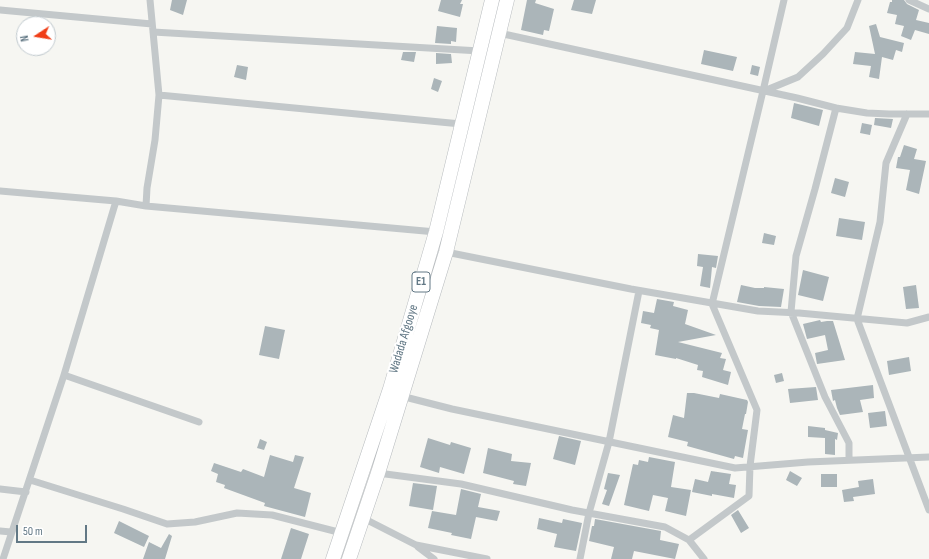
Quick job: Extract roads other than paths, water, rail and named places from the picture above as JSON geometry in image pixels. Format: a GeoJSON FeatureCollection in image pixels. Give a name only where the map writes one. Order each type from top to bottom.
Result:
{"type":"FeatureCollection","features":[{"type":"Feature","properties":{"kind":"highway","name":"Wadada Afgooye"},"geometry":{"type":"LineString","coordinates":[[333,559],[390,389],[436,232],[492,0]]}},
{"type":"Feature","properties":{"kind":"highway","name":"Wadada Afgooye"},"geometry":{"type":"LineString","coordinates":[[349,559],[378,473],[446,252],[507,0]]}},
{"type":"Feature","properties":{"kind":"street"},"geometry":{"type":"LineString","coordinates":[[146,206],[147,188],[155,140],[159,95],[150,0]]}},
{"type":"Feature","properties":{"kind":"street"},"geometry":{"type":"LineString","coordinates":[[689,540],[749,496],[750,466],[757,410],[712,304],[764,91],[784,0]]}},
{"type":"Feature","properties":{"kind":"street"},"geometry":{"type":"LineString","coordinates":[[764,91],[798,77],[823,54],[847,28],[858,0]]}},
{"type":"Feature","properties":{"kind":"street"},"geometry":{"type":"LineString","coordinates":[[909,0],[929,9]]}},
{"type":"Feature","properties":{"kind":"street"},"geometry":{"type":"LineString","coordinates":[[0,10],[152,24]]}},
{"type":"Feature","properties":{"kind":"street"},"geometry":{"type":"LineString","coordinates":[[153,32],[480,51]]}},
{"type":"Feature","properties":{"kind":"street"},"geometry":{"type":"LineString","coordinates":[[499,33],[836,108],[867,113],[907,114],[928,112]]}},
{"type":"Feature","properties":{"kind":"street"},"geometry":{"type":"LineString","coordinates":[[159,95],[461,124]]}},
{"type":"Feature","properties":{"kind":"street"},"geometry":{"type":"LineString","coordinates":[[836,108],[796,256],[791,312],[825,398],[849,443],[849,460]]}},
{"type":"Feature","properties":{"kind":"street"},"geometry":{"type":"LineString","coordinates":[[907,114],[886,163],[880,222],[857,319],[929,510]]}},
{"type":"Feature","properties":{"kind":"street"},"geometry":{"type":"LineString","coordinates":[[0,191],[116,201],[146,206],[436,232]]}},
{"type":"Feature","properties":{"kind":"street"},"geometry":{"type":"LineString","coordinates":[[3,559],[64,375],[116,201]]}},
{"type":"Feature","properties":{"kind":"street"},"geometry":{"type":"LineString","coordinates":[[446,252],[639,291],[758,311],[791,312],[907,323],[929,317]]}},
{"type":"Feature","properties":{"kind":"street"},"geometry":{"type":"LineString","coordinates":[[580,559],[589,513],[610,442],[639,291]]}},
{"type":"Feature","properties":{"kind":"street"},"geometry":{"type":"LineString","coordinates":[[64,375],[199,422]]}},
{"type":"Feature","properties":{"kind":"street"},"geometry":{"type":"LineString","coordinates":[[401,396],[452,409],[735,468],[849,460],[910,459],[929,457]]}},
{"type":"Feature","properties":{"kind":"street"},"geometry":{"type":"LineString","coordinates":[[378,473],[461,484],[589,513],[665,528],[689,540],[704,559]]}},
{"type":"Feature","properties":{"kind":"street"},"geometry":{"type":"LineString","coordinates":[[30,480],[123,508],[167,524],[195,522],[237,512],[272,515],[342,533]]}},
{"type":"Feature","properties":{"kind":"street"},"geometry":{"type":"LineString","coordinates":[[0,489],[26,492]]}},
{"type":"Feature","properties":{"kind":"street"},"geometry":{"type":"LineString","coordinates":[[363,518],[416,545],[434,559]]}},
{"type":"Feature","properties":{"kind":"street"},"geometry":{"type":"LineString","coordinates":[[0,531],[11,532]]}},
{"type":"Feature","properties":{"kind":"street"},"geometry":{"type":"LineString","coordinates":[[416,545],[487,559]]}}]}
